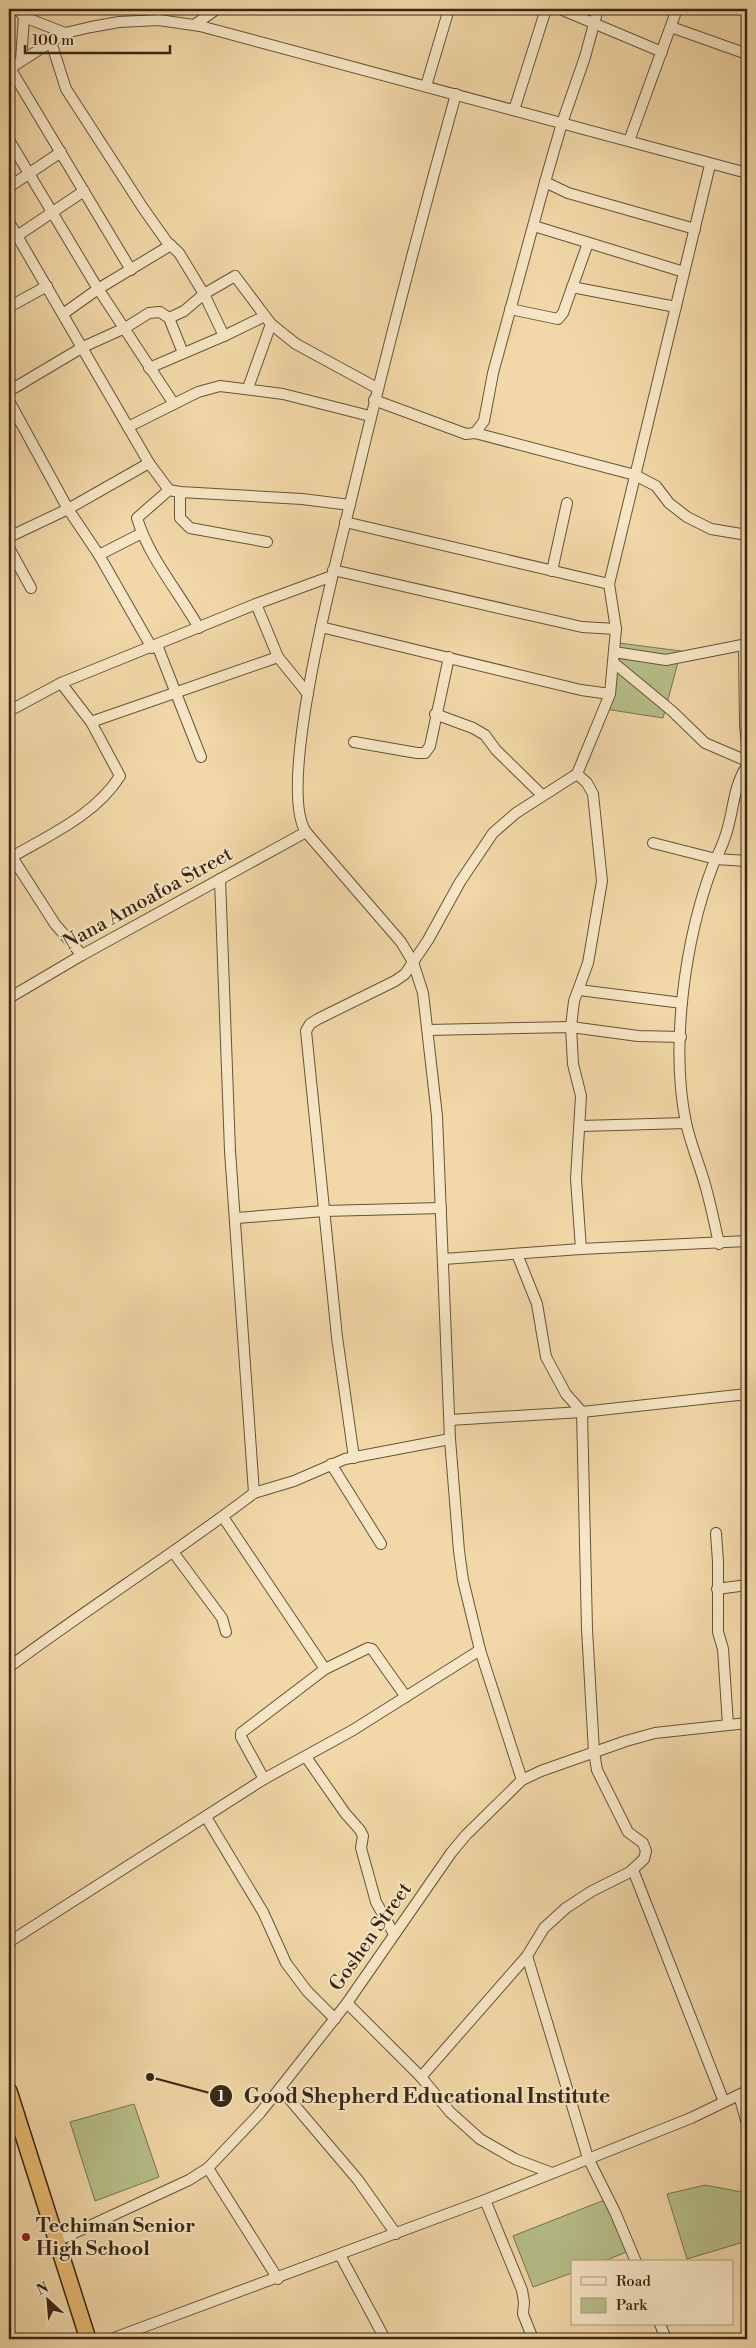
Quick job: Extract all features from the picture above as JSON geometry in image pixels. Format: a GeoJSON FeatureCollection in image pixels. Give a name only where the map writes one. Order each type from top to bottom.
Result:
{"type":"FeatureCollection","features":[{"type":"Feature","properties":{"kind":"highway"},"geometry":{"type":"LineString","coordinates":[[9,2091],[88,2339]]}},
{"type":"Feature","properties":{"kind":"street"},"geometry":{"type":"LineString","coordinates":[[154,9],[159,20]]}},
{"type":"Feature","properties":{"kind":"street"},"geometry":{"type":"LineString","coordinates":[[194,25],[217,9]]}},
{"type":"Feature","properties":{"kind":"street"},"geometry":{"type":"LineString","coordinates":[[426,86],[450,9]]}},
{"type":"Feature","properties":{"kind":"street"},"geometry":{"type":"LineString","coordinates":[[514,110],[546,9]]}},
{"type":"Feature","properties":{"kind":"street"},"geometry":{"type":"LineString","coordinates":[[560,9],[662,52]]}},
{"type":"Feature","properties":{"kind":"street"},"geometry":{"type":"LineString","coordinates":[[476,433],[484,421],[493,373],[545,182],[562,123],[585,57],[598,9]]}},
{"type":"Feature","properties":{"kind":"street"},"geometry":{"type":"LineString","coordinates":[[629,141],[677,9]]}},
{"type":"Feature","properties":{"kind":"street"},"geometry":{"type":"LineString","coordinates":[[21,60],[21,13],[65,33]]}},
{"type":"Feature","properties":{"kind":"street"},"geometry":{"type":"LineString","coordinates":[[132,270],[9,69],[65,33],[119,22],[159,20],[194,25],[456,94],[710,165],[747,173]]}},
{"type":"Feature","properties":{"kind":"street"},"geometry":{"type":"LineString","coordinates":[[671,27],[747,54]]}},
{"type":"Feature","properties":{"kind":"street"},"geometry":{"type":"LineString","coordinates":[[51,42],[66,89],[143,208],[179,253],[204,294],[224,336]]}},
{"type":"Feature","properties":{"kind":"street"},"geometry":{"type":"LineString","coordinates":[[456,94],[416,236],[332,573],[308,694],[300,747],[298,803],[300,824],[401,942],[413,962],[423,993],[437,1116],[450,1439],[460,1560],[480,1650],[522,1780]]}},
{"type":"Feature","properties":{"kind":"street"},"geometry":{"type":"LineString","coordinates":[[9,140],[98,289],[174,404]]}},
{"type":"Feature","properties":{"kind":"street"},"geometry":{"type":"LineString","coordinates":[[9,187],[61,152]]}},
{"type":"Feature","properties":{"kind":"street"},"geometry":{"type":"LineString","coordinates":[[354,1458],[337,1337],[306,1031],[310,1024],[318,1019],[395,981],[404,974],[493,833],[542,795],[577,774],[610,694],[616,629],[609,584],[710,165]]}},
{"type":"Feature","properties":{"kind":"street"},"geometry":{"type":"LineString","coordinates":[[545,182],[568,193],[695,229]]}},
{"type":"Feature","properties":{"kind":"street"},"geometry":{"type":"LineString","coordinates":[[17,236],[84,191]]}},
{"type":"Feature","properties":{"kind":"street"},"geometry":{"type":"LineString","coordinates":[[9,222],[149,463],[169,490],[302,499],[350,505]]}},
{"type":"Feature","properties":{"kind":"street"},"geometry":{"type":"LineString","coordinates":[[534,226],[684,272]]}},
{"type":"Feature","properties":{"kind":"street"},"geometry":{"type":"LineString","coordinates":[[510,309],[558,318],[563,314],[588,243]]}},
{"type":"Feature","properties":{"kind":"street"},"geometry":{"type":"LineString","coordinates":[[63,314],[98,289],[171,245]]}},
{"type":"Feature","properties":{"kind":"street"},"geometry":{"type":"LineString","coordinates":[[169,318],[184,311],[204,294],[235,276],[268,320],[296,344],[377,388]]}},
{"type":"Feature","properties":{"kind":"street"},"geometry":{"type":"LineString","coordinates":[[9,306],[47,286]]}},
{"type":"Feature","properties":{"kind":"street"},"geometry":{"type":"LineString","coordinates":[[572,287],[676,306]]}},
{"type":"Feature","properties":{"kind":"street"},"geometry":{"type":"LineString","coordinates":[[9,391],[83,347],[125,328],[154,311],[169,318],[183,353]]}},
{"type":"Feature","properties":{"kind":"street"},"geometry":{"type":"LineString","coordinates":[[149,368],[224,336],[268,320]]}},
{"type":"Feature","properties":{"kind":"street"},"geometry":{"type":"LineString","coordinates":[[248,388],[268,320]]}},
{"type":"Feature","properties":{"kind":"street"},"geometry":{"type":"LineString","coordinates":[[128,427],[198,392],[220,386],[248,388],[293,396],[370,416]]}},
{"type":"Feature","properties":{"kind":"street"},"geometry":{"type":"LineString","coordinates":[[9,400],[68,509],[99,555],[154,647],[201,757]]}},
{"type":"Feature","properties":{"kind":"street"},"geometry":{"type":"LineString","coordinates":[[374,400],[466,434],[476,433],[635,475],[656,486],[669,503],[687,517],[711,529],[747,535]]}},
{"type":"Feature","properties":{"kind":"street"},"geometry":{"type":"LineString","coordinates":[[9,537],[68,509],[149,463]]}},
{"type":"Feature","properties":{"kind":"street"},"geometry":{"type":"LineString","coordinates":[[169,490],[137,518],[142,533],[199,628]]}},
{"type":"Feature","properties":{"kind":"street"},"geometry":{"type":"LineString","coordinates":[[180,492],[180,518],[190,528],[267,542]]}},
{"type":"Feature","properties":{"kind":"street"},"geometry":{"type":"LineString","coordinates":[[552,571],[567,503]]}},
{"type":"Feature","properties":{"kind":"street"},"geometry":{"type":"LineString","coordinates":[[345,522],[609,584]]}},
{"type":"Feature","properties":{"kind":"street"},"geometry":{"type":"LineString","coordinates":[[99,555],[142,533]]}},
{"type":"Feature","properties":{"kind":"street"},"geometry":{"type":"LineString","coordinates":[[9,548],[31,588]]}},
{"type":"Feature","properties":{"kind":"street"},"geometry":{"type":"LineString","coordinates":[[9,711],[61,683],[154,647],[332,573],[582,627],[616,629]]}},
{"type":"Feature","properties":{"kind":"street"},"geometry":{"type":"LineString","coordinates":[[256,604],[278,656],[308,694]]}},
{"type":"Feature","properties":{"kind":"street"},"geometry":{"type":"LineString","coordinates":[[321,627],[581,690],[610,694]]}},
{"type":"Feature","properties":{"kind":"street"},"geometry":{"type":"LineString","coordinates":[[614,658],[666,660],[746,644],[745,725],[747,743]]}},
{"type":"Feature","properties":{"kind":"street"},"geometry":{"type":"LineString","coordinates":[[90,722],[278,656]]}},
{"type":"Feature","properties":{"kind":"street"},"geometry":{"type":"LineString","coordinates":[[354,742],[417,754],[426,753],[430,746],[435,714],[449,657]]}},
{"type":"Feature","properties":{"kind":"street"},"geometry":{"type":"LineString","coordinates":[[614,658],[705,742],[747,761]]}},
{"type":"Feature","properties":{"kind":"street"},"geometry":{"type":"LineString","coordinates":[[61,683],[90,722],[120,776],[99,803],[10,856],[55,924],[82,955]]}},
{"type":"Feature","properties":{"kind":"street"},"geometry":{"type":"LineString","coordinates":[[435,714],[473,728],[485,735],[496,750],[542,795]]}},
{"type":"Feature","properties":{"kind":"street"},"geometry":{"type":"LineString","coordinates":[[719,1244],[706,1189],[686,1123],[682,1092],[682,1004],[687,960],[716,859],[728,828],[739,777],[747,766]]}},
{"type":"Feature","properties":{"kind":"street"},"geometry":{"type":"LineString","coordinates":[[577,774],[587,783],[593,794],[602,881],[595,930],[579,990],[574,1001],[571,1027],[573,1064],[581,1096],[581,1126],[576,1195],[581,1249]]}},
{"type":"Feature","properties":{"kind":"street","name":"Nana Amoafoa Street"},"geometry":{"type":"LineString","coordinates":[[9,998],[82,955],[306,832]]}},
{"type":"Feature","properties":{"kind":"street"},"geometry":{"type":"LineString","coordinates":[[653,843],[716,859],[747,861]]}},
{"type":"Feature","properties":{"kind":"street"},"geometry":{"type":"LineString","coordinates":[[220,878],[230,1150],[237,1218],[254,1493]]}},
{"type":"Feature","properties":{"kind":"street"},"geometry":{"type":"LineString","coordinates":[[579,990],[682,1004]]}},
{"type":"Feature","properties":{"kind":"street"},"geometry":{"type":"LineString","coordinates":[[428,1030],[571,1027],[638,1036],[681,1037]]}},
{"type":"Feature","properties":{"kind":"street"},"geometry":{"type":"LineString","coordinates":[[581,1126],[686,1123]]}},
{"type":"Feature","properties":{"kind":"street"},"geometry":{"type":"LineString","coordinates":[[237,1218],[324,1211],[441,1208]]}},
{"type":"Feature","properties":{"kind":"street"},"geometry":{"type":"LineString","coordinates":[[444,1259],[581,1249],[719,1244],[747,1241]]}},
{"type":"Feature","properties":{"kind":"street"},"geometry":{"type":"LineString","coordinates":[[421,2077],[527,1956],[544,1928],[566,1908],[592,1891],[634,1870],[644,1858],[646,1850],[643,1843],[628,1832],[597,1770],[594,1752],[587,1629],[582,1412],[566,1394],[546,1357],[537,1304],[517,1254]]}},
{"type":"Feature","properties":{"kind":"street"},"geometry":{"type":"LineString","coordinates":[[450,1420],[582,1412],[747,1394]]}},
{"type":"Feature","properties":{"kind":"street"},"geometry":{"type":"LineString","coordinates":[[9,1667],[68,1623],[173,1552],[254,1493],[294,1480],[331,1464],[450,1439]]}},
{"type":"Feature","properties":{"kind":"street"},"geometry":{"type":"LineString","coordinates":[[331,1464],[381,1544]]}},
{"type":"Feature","properties":{"kind":"street"},"geometry":{"type":"LineString","coordinates":[[223,1517],[325,1669]]}},
{"type":"Feature","properties":{"kind":"street"},"geometry":{"type":"LineString","coordinates":[[716,1532],[718,1632],[723,1649],[728,1725]]}},
{"type":"Feature","properties":{"kind":"street"},"geometry":{"type":"LineString","coordinates":[[173,1552],[222,1618],[226,1632]]}},
{"type":"Feature","properties":{"kind":"street"},"geometry":{"type":"LineString","coordinates":[[717,1589],[747,1585]]}},
{"type":"Feature","properties":{"kind":"street"},"geometry":{"type":"LineString","coordinates":[[264,1779],[241,1737],[241,1733],[325,1669],[362,1650],[372,1648],[406,1697]]}},
{"type":"Feature","properties":{"kind":"street"},"geometry":{"type":"LineString","coordinates":[[9,1942],[264,1779],[306,1757],[480,1650]]}},
{"type":"Feature","properties":{"kind":"street","name":"Goshen Street"},"geometry":{"type":"LineString","coordinates":[[57,2242],[190,2180],[208,2168],[260,2113],[335,2019],[451,1853],[466,1835],[522,1780],[594,1752],[655,1733],[747,1723]]}},
{"type":"Feature","properties":{"kind":"street"},"geometry":{"type":"LineString","coordinates":[[306,1757],[363,1836],[361,1848],[376,1902],[382,1916],[394,1934]]}},
{"type":"Feature","properties":{"kind":"street"},"geometry":{"type":"LineString","coordinates":[[206,1816],[262,1912],[286,1963],[307,1992],[335,2019]]}},
{"type":"Feature","properties":{"kind":"street"},"geometry":{"type":"LineString","coordinates":[[634,1870],[724,2102]]}},
{"type":"Feature","properties":{"kind":"street"},"geometry":{"type":"LineString","coordinates":[[527,1956],[588,2158],[615,2212],[635,2260]]}},
{"type":"Feature","properties":{"kind":"street"},"geometry":{"type":"LineString","coordinates":[[347,2003],[421,2077],[450,2112],[480,2139],[515,2159],[552,2173]]}},
{"type":"Feature","properties":{"kind":"street"},"geometry":{"type":"LineString","coordinates":[[280,2088],[358,2180],[396,2234]]}},
{"type":"Feature","properties":{"kind":"street"},"geometry":{"type":"LineString","coordinates":[[111,2339],[485,2200],[691,2118],[743,2093],[747,2124]]}},
{"type":"Feature","properties":{"kind":"street"},"geometry":{"type":"LineString","coordinates":[[208,2168],[278,2278]]}},
{"type":"Feature","properties":{"kind":"street"},"geometry":{"type":"LineString","coordinates":[[485,2200],[522,2290],[523,2314],[533,2339]]}},
{"type":"Feature","properties":{"kind":"street"},"geometry":{"type":"LineString","coordinates":[[340,2255],[385,2339]]}},
{"type":"Feature","properties":{"kind":"street"},"geometry":{"type":"LineString","coordinates":[[661,2326],[666,2339]]}},
{"type":"Feature","properties":{"kind":"green space"},"geometry":{"type":"Polygon","coordinates":[[[619,643],[681,651],[663,718],[605,709],[619,643]]]}},
{"type":"Feature","properties":{"kind":"green space"},"geometry":{"type":"Polygon","coordinates":[[[134,2104],[159,2177],[95,2201],[70,2122],[134,2104]]]}},
{"type":"Feature","properties":{"kind":"green space"},"geometry":{"type":"Polygon","coordinates":[[[705,2185],[747,2193],[747,2241],[687,2259],[667,2194],[705,2185]]]}},
{"type":"Feature","properties":{"kind":"green space"},"geometry":{"type":"Polygon","coordinates":[[[607,2199],[629,2251],[607,2260],[571,2260],[571,2273],[533,2287],[513,2236],[607,2199]]]}},
{"type":"Feature","properties":{"kind":"place","name":"Good Shepherd Educational Institute"},"geometry":{"type":"Point","coordinates":[150,2077]}},
{"type":"Feature","properties":{"kind":"place","name":"Techiman Senior High School"},"geometry":{"type":"Point","coordinates":[26,2237]}}]}
